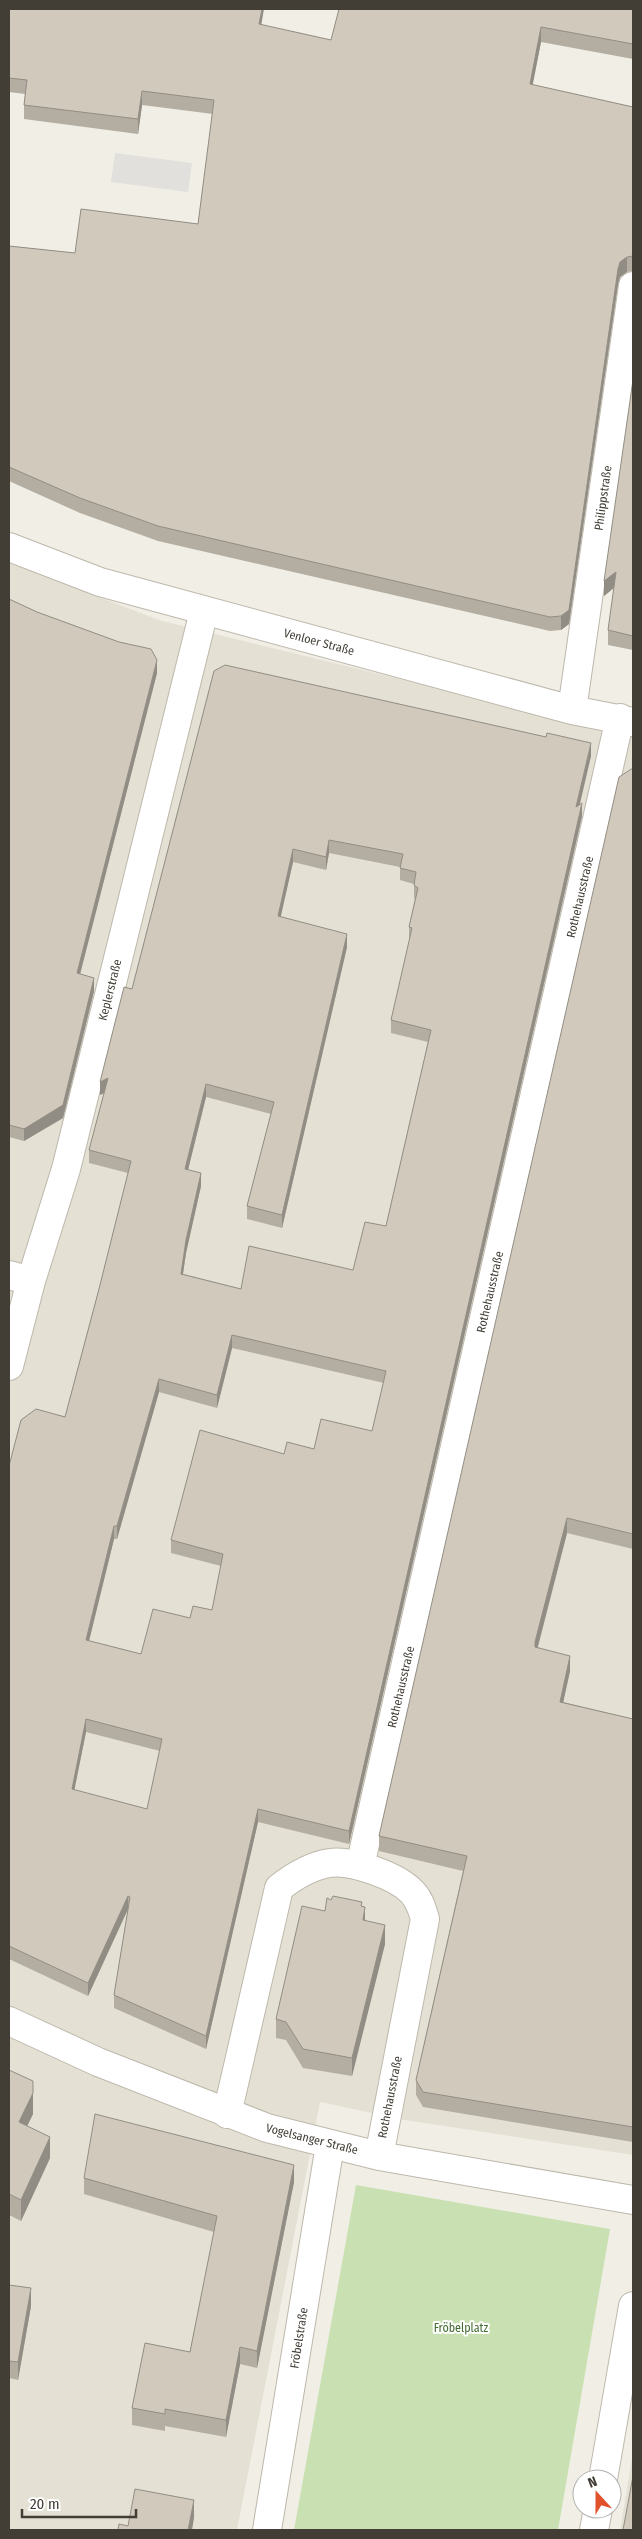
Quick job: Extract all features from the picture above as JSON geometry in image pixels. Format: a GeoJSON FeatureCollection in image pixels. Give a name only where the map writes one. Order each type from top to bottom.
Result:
{"type":"FeatureCollection","features":[{"type":"Feature","properties":{"kind":"street","name":"Philippstraße"},"geometry":{"type":"LineString","coordinates":[[572,710],[633,286]]}},
{"type":"Feature","properties":{"kind":"street","name":"Venloer Straße"},"geometry":{"type":"LineString","coordinates":[[9,547],[100,582],[204,612],[572,710],[627,720]]}},
{"type":"Feature","properties":{"kind":"street","name":"Keplerstraße"},"geometry":{"type":"LineString","coordinates":[[9,1366],[20,1278],[66,1169],[204,612]]}},
{"type":"Feature","properties":{"kind":"street","name":"Rothehausstraße"},"geometry":{"type":"LineString","coordinates":[[360,1866],[627,720]]}},
{"type":"Feature","properties":{"kind":"street","name":"Rothehausstraße"},"geometry":{"type":"LineString","coordinates":[[227,2114],[279,1888],[298,1873],[331,1863],[360,1866],[384,1874],[411,1891],[420,1903],[425,1919],[379,2156]]}},
{"type":"Feature","properties":{"kind":"street","name":"Vogelsanger Straße"},"geometry":{"type":"LineString","coordinates":[[9,2021],[98,2062],[227,2114],[267,2128],[379,2156],[633,2200]]}},
{"type":"Feature","properties":{"kind":"street","name":"Fröbelstraße"},"geometry":{"type":"LineString","coordinates":[[267,2530],[330,2145]]}},
{"type":"Feature","properties":{"kind":"street"},"geometry":{"type":"LineString","coordinates":[[605,2469],[633,2306]]}},
{"type":"Feature","properties":{"kind":"shaded area"},"geometry":{"type":"Polygon","coordinates":[[[115,153],[192,163],[188,192],[111,182],[115,153]]]}},
{"type":"Feature","properties":{"kind":"shaded area"},"geometry":{"type":"Polygon","coordinates":[[[9,563],[162,621],[633,736],[633,2155],[405,2120],[320,2102],[237,2530],[9,2530],[9,563]]]}},
{"type":"Feature","properties":{"kind":"shaded area"},"geometry":{"type":"Polygon","coordinates":[[[427,1492],[438,1495],[400,1659],[390,1657],[427,1492]]]}},
{"type":"Feature","properties":{"kind":"shaded area"},"geometry":{"type":"Polygon","coordinates":[[[633,2452],[633,2530],[620,2530],[633,2452]]]}},
{"type":"Feature","properties":{"kind":"green space","name":"Fröbelplatz"},"geometry":{"type":"Polygon","coordinates":[[[356,2185],[610,2229],[558,2530],[294,2530],[356,2185]]]}},
{"type":"Feature","properties":{"kind":"building"},"geometry":{"type":"Polygon","coordinates":[[[9,9],[262,9],[259,24],[331,40],[339,9],[633,9],[633,44],[541,27],[530,84],[633,107],[633,256],[627,257],[620,262],[618,269],[569,610],[561,616],[550,617],[158,526],[80,498],[9,467],[9,246],[75,253],[81,209],[198,224],[214,100],[142,91],[138,119],[24,105],[27,80],[9,78],[9,9]]]}},
{"type":"Feature","properties":{"kind":"building"},"geometry":{"type":"Polygon","coordinates":[[[633,380],[633,636],[608,630],[616,572],[604,581],[633,380]]]}},
{"type":"Feature","properties":{"kind":"building"},"geometry":{"type":"Polygon","coordinates":[[[9,599],[37,612],[119,642],[151,649],[157,660],[77,973],[94,978],[63,1105],[24,1129],[9,1125],[9,599]]]}},
{"type":"Feature","properties":{"kind":"building"},"geometry":{"type":"Polygon","coordinates":[[[225,665],[546,737],[547,733],[591,743],[576,807],[582,803],[349,1831],[258,1809],[206,2036],[114,1995],[130,1897],[128,1896],[88,1983],[9,1946],[9,1466],[21,1420],[36,1409],[65,1417],[99,1289],[131,1161],[89,1150],[108,1078],[100,1082],[124,987],[132,989],[214,671],[225,665]],[[329,840],[326,857],[293,849],[278,916],[347,934],[282,1215],[247,1206],[274,1102],[206,1084],[185,1169],[201,1173],[186,1240],[181,1274],[241,1289],[249,1246],[353,1270],[365,1222],[386,1226],[431,1030],[391,1020],[412,928],[409,927],[418,888],[414,885],[416,872],[400,868],[403,854],[329,840]],[[232,1335],[217,1395],[159,1379],[117,1526],[114,1526],[86,1640],[141,1654],[153,1609],[190,1618],[193,1606],[212,1610],[223,1554],[171,1540],[200,1430],[284,1454],[287,1442],[314,1449],[321,1419],[372,1431],[386,1371],[232,1335]],[[86,1719],[72,1789],[147,1809],[162,1739],[86,1719]]]}},
{"type":"Feature","properties":{"kind":"building"},"geometry":{"type":"Polygon","coordinates":[[[633,768],[633,1534],[567,1518],[535,1647],[570,1656],[560,1702],[633,1719],[633,2127],[423,2092],[416,2080],[467,1856],[379,1836],[619,777],[633,768]]]}},
{"type":"Feature","properties":{"kind":"building"},"geometry":{"type":"Polygon","coordinates":[[[333,1896],[362,1902],[361,1906],[365,1907],[363,1920],[385,1925],[352,2058],[303,2049],[286,2022],[276,2019],[302,1906],[325,1911],[327,1898],[331,1900],[333,1896]]]}},
{"type":"Feature","properties":{"kind":"building"},"geometry":{"type":"Polygon","coordinates":[[[9,2070],[33,2081],[33,2093],[19,2122],[50,2137],[21,2200],[9,2194],[9,2070]]]}},
{"type":"Feature","properties":{"kind":"building"},"geometry":{"type":"Polygon","coordinates":[[[95,2114],[294,2165],[257,2351],[240,2347],[226,2420],[165,2409],[165,2414],[132,2408],[145,2343],[190,2352],[217,2216],[84,2178],[95,2114]]]}},
{"type":"Feature","properties":{"kind":"building"},"geometry":{"type":"Polygon","coordinates":[[[9,2285],[31,2288],[18,2362],[9,2361],[9,2285]]]}},
{"type":"Feature","properties":{"kind":"building"},"geometry":{"type":"Polygon","coordinates":[[[633,2476],[633,2530],[623,2530],[633,2476]]]}},
{"type":"Feature","properties":{"kind":"building"},"geometry":{"type":"Polygon","coordinates":[[[135,2489],[194,2500],[188,2530],[118,2530],[119,2524],[128,2526],[135,2489]]]}}]}
